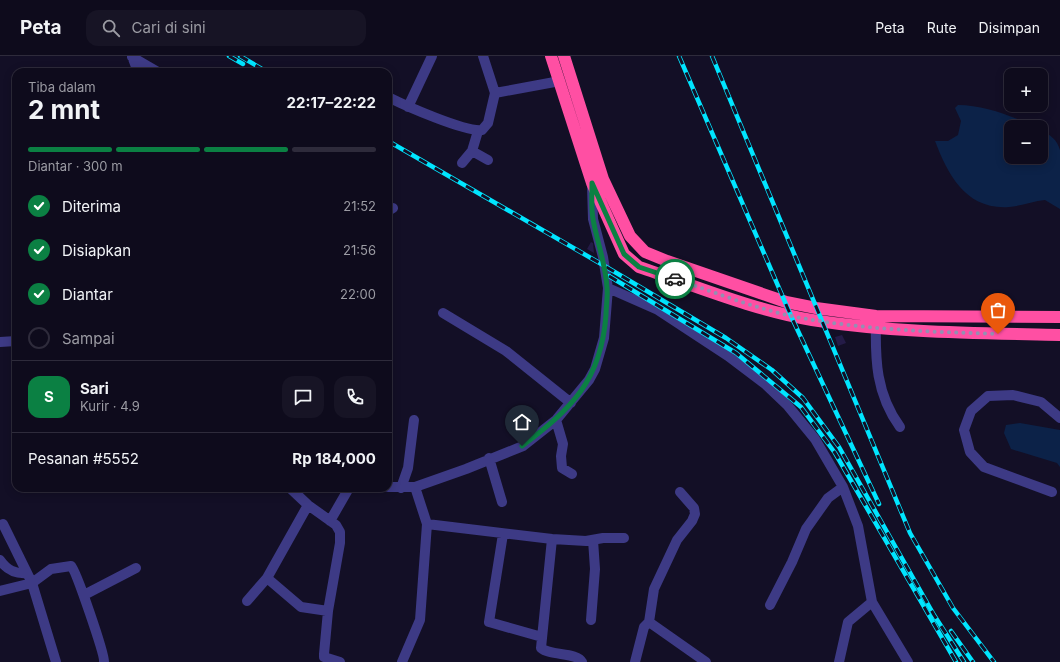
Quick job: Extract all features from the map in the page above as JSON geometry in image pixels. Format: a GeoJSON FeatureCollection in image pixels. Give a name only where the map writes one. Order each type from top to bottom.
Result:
{"type":"FeatureCollection","features":[{"type":"Feature","properties":{"kind":"highway"},"geometry":{"type":"LineString","coordinates":[[551,56],[624,254],[639,267],[760,307],[791,316],[813,320],[876,321],[1060,317]]}},
{"type":"Feature","properties":{"kind":"highway"},"geometry":{"type":"LineString","coordinates":[[564,56],[598,181],[630,236],[645,252],[786,302],[921,332],[1060,335]]}},
{"type":"Feature","properties":{"kind":"street"},"geometry":{"type":"LineString","coordinates":[[132,56],[136,68]]}},
{"type":"Feature","properties":{"kind":"street"},"geometry":{"type":"LineString","coordinates":[[132,56],[152,68]]}},
{"type":"Feature","properties":{"kind":"street"},"geometry":{"type":"LineString","coordinates":[[408,107],[432,56]]}},
{"type":"Feature","properties":{"kind":"street"},"geometry":{"type":"LineString","coordinates":[[392,99],[408,107],[478,131],[485,128],[488,123],[495,93],[483,56]]}},
{"type":"Feature","properties":{"kind":"street"},"geometry":{"type":"LineString","coordinates":[[495,93],[560,81]]}},
{"type":"Feature","properties":{"kind":"street"},"geometry":{"type":"LineString","coordinates":[[462,163],[472,151],[478,131]]}},
{"type":"Feature","properties":{"kind":"street"},"geometry":{"type":"LineString","coordinates":[[472,151],[488,160]]}},
{"type":"Feature","properties":{"kind":"street"},"geometry":{"type":"LineString","coordinates":[[392,487],[415,487],[466,469],[489,458],[522,446],[556,420],[589,380],[595,369],[604,338],[608,288],[603,257],[593,219],[598,181]]}},
{"type":"Feature","properties":{"kind":"street"},"geometry":{"type":"LineString","coordinates":[[608,288],[658,310],[728,356],[765,384],[788,406],[814,439],[843,487],[858,526],[872,602],[908,662]]}},
{"type":"Feature","properties":{"kind":"street"},"geometry":{"type":"LineString","coordinates":[[443,313],[506,351],[571,403]]}},
{"type":"Feature","properties":{"kind":"street"},"geometry":{"type":"LineString","coordinates":[[876,321],[877,370],[883,399],[900,427]]}},
{"type":"Feature","properties":{"kind":"street"},"geometry":{"type":"LineString","coordinates":[[0,342],[12,341]]}},
{"type":"Feature","properties":{"kind":"street"},"geometry":{"type":"LineString","coordinates":[[1052,492],[984,467],[970,452],[964,430],[970,411],[988,396],[1013,395],[1041,402],[1060,418]]}},
{"type":"Feature","properties":{"kind":"street"},"geometry":{"type":"LineString","coordinates":[[401,488],[408,468],[414,420]]}},
{"type":"Feature","properties":{"kind":"street"},"geometry":{"type":"LineString","coordinates":[[556,420],[563,444],[561,456],[562,468],[572,474]]}},
{"type":"Feature","properties":{"kind":"street"},"geometry":{"type":"LineString","coordinates":[[489,458],[502,502]]}},
{"type":"Feature","properties":{"kind":"street"},"geometry":{"type":"LineString","coordinates":[[402,662],[420,620],[427,524],[415,487]]}},
{"type":"Feature","properties":{"kind":"street"},"geometry":{"type":"LineString","coordinates":[[770,604],[792,562],[806,529],[828,498],[843,487]]}},
{"type":"Feature","properties":{"kind":"street"},"geometry":{"type":"LineString","coordinates":[[294,492],[308,505],[339,529],[341,539],[328,611],[324,656],[340,662]]}},
{"type":"Feature","properties":{"kind":"street"},"geometry":{"type":"LineString","coordinates":[[330,521],[347,492]]}},
{"type":"Feature","properties":{"kind":"street"},"geometry":{"type":"LineString","coordinates":[[635,662],[644,627],[649,622],[654,588],[677,540],[692,521],[695,514],[694,508],[680,492]]}},
{"type":"Feature","properties":{"kind":"street"},"geometry":{"type":"LineString","coordinates":[[247,601],[267,578],[308,505]]}},
{"type":"Feature","properties":{"kind":"street"},"geometry":{"type":"LineString","coordinates":[[3,524],[32,583],[56,662]]}},
{"type":"Feature","properties":{"kind":"street"},"geometry":{"type":"LineString","coordinates":[[427,524],[552,539],[586,541],[604,538],[624,538]]}},
{"type":"Feature","properties":{"kind":"street"},"geometry":{"type":"LineString","coordinates":[[503,534],[489,622],[542,637]]}},
{"type":"Feature","properties":{"kind":"street"},"geometry":{"type":"LineString","coordinates":[[552,539],[541,648],[546,652],[578,658],[582,662]]}},
{"type":"Feature","properties":{"kind":"street"},"geometry":{"type":"LineString","coordinates":[[591,620],[595,569],[593,540]]}},
{"type":"Feature","properties":{"kind":"street"},"geometry":{"type":"LineString","coordinates":[[0,560],[11,570],[18,573],[27,573]]}},
{"type":"Feature","properties":{"kind":"street"},"geometry":{"type":"LineString","coordinates":[[0,591],[32,583],[51,569],[68,565],[74,570],[84,595],[104,662]]}},
{"type":"Feature","properties":{"kind":"street"},"geometry":{"type":"LineString","coordinates":[[84,595],[136,568]]}},
{"type":"Feature","properties":{"kind":"street"},"geometry":{"type":"LineString","coordinates":[[267,578],[301,607],[328,611]]}},
{"type":"Feature","properties":{"kind":"street"},"geometry":{"type":"LineString","coordinates":[[839,662],[848,622],[872,602]]}},
{"type":"Feature","properties":{"kind":"street"},"geometry":{"type":"LineString","coordinates":[[649,622],[658,626],[706,662]]}},
{"type":"Feature","properties":{"kind":"water"},"geometry":{"type":"Polygon","coordinates":[[[958,105],[968,105],[988,109],[1019,120],[1004,120],[1004,164],[1048,164],[1048,134],[1053,138],[1060,150],[1060,209],[1045,200],[1009,207],[994,206],[981,203],[961,188],[946,166],[935,141],[948,141],[958,135],[961,121],[955,108],[958,105]]]}},
{"type":"Feature","properties":{"kind":"water"},"geometry":{"type":"Polygon","coordinates":[[[1020,423],[1060,430],[1060,467],[1057,463],[1011,449],[1004,433],[1006,425],[1020,423]]]}},
{"type":"Feature","properties":{"kind":"building"},"geometry":{"type":"Polygon","coordinates":[[[591,242],[593,243],[594,253],[587,249],[591,242]]]}},
{"type":"Feature","properties":{"kind":"building"},"geometry":{"type":"Polygon","coordinates":[[[842,335],[846,343],[838,346],[835,337],[842,335]]]}},
{"type":"Feature","properties":{"kind":"railway"},"geometry":{"type":"LineString","coordinates":[[229,56],[243,64]]}},
{"type":"Feature","properties":{"kind":"railway"},"geometry":{"type":"LineString","coordinates":[[240,56],[260,68]]}},
{"type":"Feature","properties":{"kind":"railway"},"geometry":{"type":"LineString","coordinates":[[679,56],[791,316],[879,504]]}},
{"type":"Feature","properties":{"kind":"railway"},"geometry":{"type":"LineString","coordinates":[[712,56],[910,533],[953,608],[994,662]]}},
{"type":"Feature","properties":{"kind":"railway"},"geometry":{"type":"LineString","coordinates":[[392,143],[726,338],[772,370],[803,398],[839,447],[934,615],[964,662]]}},
{"type":"Feature","properties":{"kind":"railway"},"geometry":{"type":"LineString","coordinates":[[609,276],[736,353],[801,407],[835,453],[956,662]]}},
{"type":"Feature","properties":{"kind":"railway"},"geometry":{"type":"LineString","coordinates":[[951,631],[973,662]]}},
{"type":"Feature","properties":{"kind":"way so far"},"geometry":{"type":"LineString","coordinates":[[675,279],[760,307],[791,316],[813,320],[921,332],[998,334]]}},
{"type":"Feature","properties":{"kind":"route"},"geometry":{"type":"LineString","coordinates":[[522,446],[556,420],[581,392],[595,369],[604,338],[608,288],[604,273],[603,257],[593,219],[592,183],[624,254],[639,267],[675,279]]}}]}
